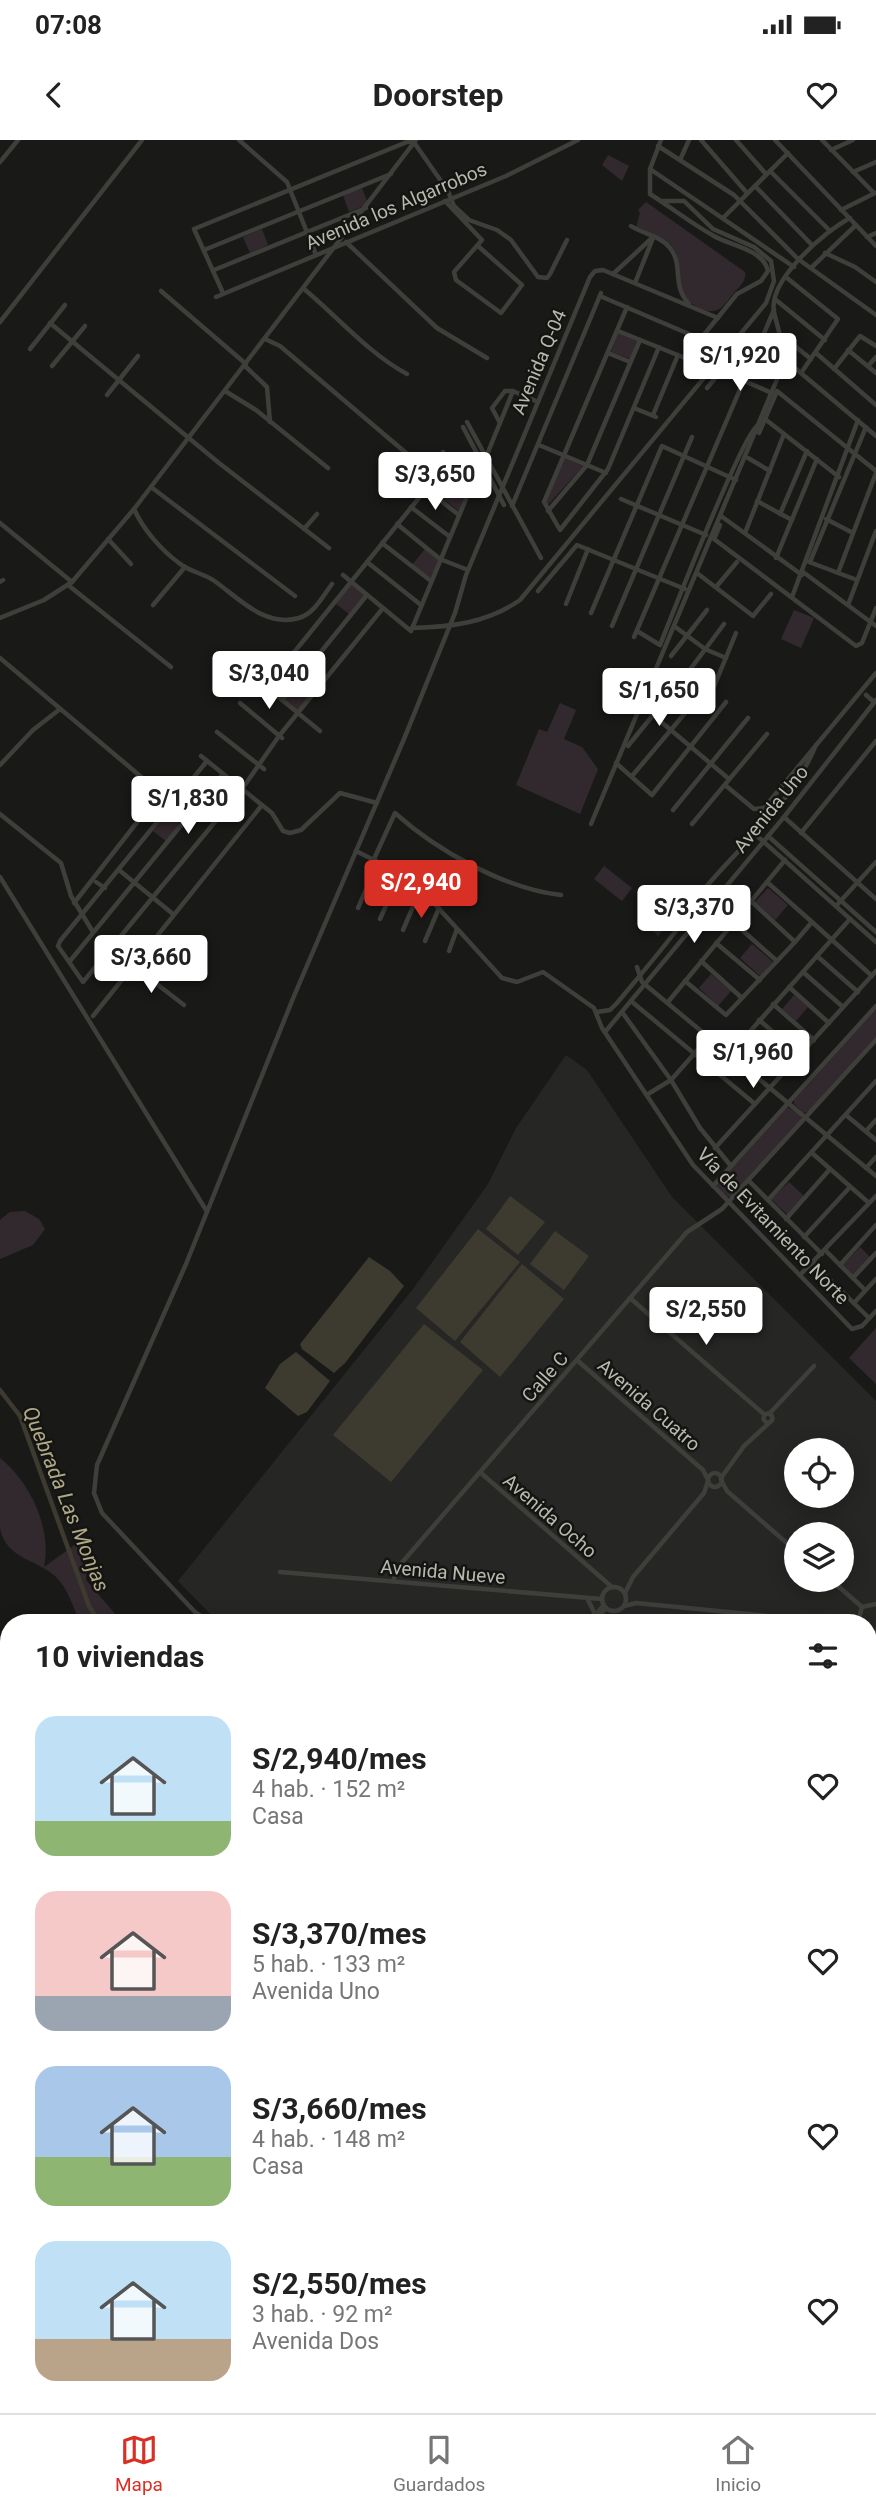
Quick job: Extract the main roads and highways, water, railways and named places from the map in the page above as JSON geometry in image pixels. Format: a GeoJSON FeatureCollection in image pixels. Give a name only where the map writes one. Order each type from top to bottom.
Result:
{"type":"FeatureCollection","features":[{"type":"Feature","properties":{"kind":"waterway","name":"Quebrada Las Monjas"},"geometry":{"type":"LineString","coordinates":[[0,1390],[20,1416],[94,1614]]}}]}
